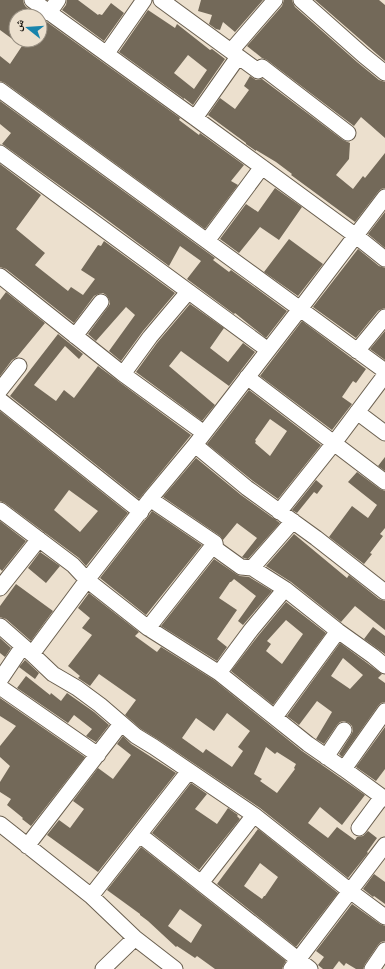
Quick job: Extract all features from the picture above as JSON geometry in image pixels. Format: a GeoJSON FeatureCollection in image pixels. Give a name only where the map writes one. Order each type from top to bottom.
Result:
{"type":"FeatureCollection","features":[{"type":"Feature","properties":{"kind":"street"},"geometry":{"type":"LineString","coordinates":[[32,0],[107,53],[356,236],[385,259]]}},
{"type":"Feature","properties":{"kind":"street"},"geometry":{"type":"LineString","coordinates":[[49,13],[58,0]]}},
{"type":"Feature","properties":{"kind":"street"},"geometry":{"type":"LineString","coordinates":[[107,53],[144,0]]}},
{"type":"Feature","properties":{"kind":"street"},"geometry":{"type":"LineString","coordinates":[[161,0],[258,71],[262,67],[348,133]]}},
{"type":"Feature","properties":{"kind":"street"},"geometry":{"type":"LineString","coordinates":[[195,118],[235,54],[275,0]]}},
{"type":"Feature","properties":{"kind":"street"},"geometry":{"type":"LineString","coordinates":[[301,0],[385,73]]}},
{"type":"Feature","properties":{"kind":"street"},"geometry":{"type":"LineString","coordinates":[[0,90],[385,371]]}},
{"type":"Feature","properties":{"kind":"street"},"geometry":{"type":"LineString","coordinates":[[0,153],[268,350]]}},
{"type":"Feature","properties":{"kind":"street"},"geometry":{"type":"LineString","coordinates":[[207,241],[262,167]]}},
{"type":"Feature","properties":{"kind":"street"},"geometry":{"type":"LineString","coordinates":[[0,680],[28,650],[87,580],[150,499],[195,445],[385,197]]}},
{"type":"Feature","properties":{"kind":"street"},"geometry":{"type":"LineString","coordinates":[[0,276],[123,374],[204,433]]}},
{"type":"Feature","properties":{"kind":"street"},"geometry":{"type":"LineString","coordinates":[[123,374],[150,338],[188,292]]}},
{"type":"Feature","properties":{"kind":"street"},"geometry":{"type":"LineString","coordinates":[[76,336],[101,302]]}},
{"type":"Feature","properties":{"kind":"street"},"geometry":{"type":"LineString","coordinates":[[357,351],[385,317]]}},
{"type":"Feature","properties":{"kind":"street"},"geometry":{"type":"LineString","coordinates":[[0,390],[19,366]]}},
{"type":"Feature","properties":{"kind":"street"},"geometry":{"type":"LineString","coordinates":[[279,512],[334,443],[385,375]]}},
{"type":"Feature","properties":{"kind":"street"},"geometry":{"type":"LineString","coordinates":[[247,377],[385,482]]}},
{"type":"Feature","properties":{"kind":"street"},"geometry":{"type":"LineString","coordinates":[[0,400],[141,512]]}},
{"type":"Feature","properties":{"kind":"street"},"geometry":{"type":"LineString","coordinates":[[357,412],[385,433]]}},
{"type":"Feature","properties":{"kind":"street"},"geometry":{"type":"LineString","coordinates":[[195,445],[247,488],[316,538],[385,592]]}},
{"type":"Feature","properties":{"kind":"street"},"geometry":{"type":"LineString","coordinates":[[150,499],[215,543],[216,549],[241,567],[252,568],[285,588],[338,631],[385,666]]}},
{"type":"Feature","properties":{"kind":"street"},"geometry":{"type":"LineString","coordinates":[[0,510],[73,565],[87,580],[148,628],[219,673],[308,744],[384,798],[359,828]]}},
{"type":"Feature","properties":{"kind":"street"},"geometry":{"type":"LineString","coordinates":[[252,568],[293,521]]}},
{"type":"Feature","properties":{"kind":"street"},"geometry":{"type":"LineString","coordinates":[[0,588],[38,539]]}},
{"type":"Feature","properties":{"kind":"street"},"geometry":{"type":"LineString","coordinates":[[148,628],[215,543]]}},
{"type":"Feature","properties":{"kind":"street"},"geometry":{"type":"LineString","coordinates":[[219,673],[285,588]]}},
{"type":"Feature","properties":{"kind":"street"},"geometry":{"type":"LineString","coordinates":[[0,626],[53,674],[77,688],[100,705],[136,736],[254,815],[385,918]]}},
{"type":"Feature","properties":{"kind":"street"},"geometry":{"type":"LineString","coordinates":[[275,717],[338,631]]}},
{"type":"Feature","properties":{"kind":"street"},"geometry":{"type":"LineString","coordinates":[[0,687],[98,755]]}},
{"type":"Feature","properties":{"kind":"street"},"geometry":{"type":"LineString","coordinates":[[344,769],[385,711]]}},
{"type":"Feature","properties":{"kind":"street"},"geometry":{"type":"LineString","coordinates":[[27,846],[122,724]]}},
{"type":"Feature","properties":{"kind":"street"},"geometry":{"type":"LineString","coordinates":[[326,757],[344,730]]}},
{"type":"Feature","properties":{"kind":"street"},"geometry":{"type":"LineString","coordinates":[[90,896],[140,835],[189,771]]}},
{"type":"Feature","properties":{"kind":"street"},"geometry":{"type":"LineString","coordinates":[[201,883],[254,815]]}},
{"type":"Feature","properties":{"kind":"street"},"geometry":{"type":"LineString","coordinates":[[0,824],[90,896],[135,938],[175,969]]}},
{"type":"Feature","properties":{"kind":"street"},"geometry":{"type":"LineString","coordinates":[[140,835],[201,883],[294,964],[310,969]]}},
{"type":"Feature","properties":{"kind":"street"},"geometry":{"type":"LineString","coordinates":[[294,964],[385,845]]}},
{"type":"Feature","properties":{"kind":"street"},"geometry":{"type":"LineString","coordinates":[[103,969],[135,938]]}},
{"type":"Feature","properties":{"kind":"street"},"geometry":{"type":"LineString","coordinates":[[372,969],[385,950]]}},
{"type":"Feature","properties":{"kind":"building"},"geometry":{"type":"Polygon","coordinates":[[[0,0],[23,0],[27,8],[8,8],[8,36],[0,30],[0,0]]]}},
{"type":"Feature","properties":{"kind":"building"},"geometry":{"type":"Polygon","coordinates":[[[67,0],[78,0],[98,15],[102,15],[111,3],[124,13],[104,41],[62,10],[66,5],[67,0]]]}},
{"type":"Feature","properties":{"kind":"building"},"geometry":{"type":"Polygon","coordinates":[[[201,0],[263,0],[235,32],[223,22],[220,30],[209,24],[212,15],[198,11],[201,0]]]}},
{"type":"Feature","properties":{"kind":"building"},"geometry":{"type":"Polygon","coordinates":[[[284,0],[292,0],[295,7],[357,62],[379,80],[385,82],[385,138],[361,117],[354,126],[247,46],[282,6],[284,0]]]}},
{"type":"Feature","properties":{"kind":"building"},"geometry":{"type":"Polygon","coordinates":[[[315,0],[379,0],[385,5],[385,61],[315,0]]]}},
{"type":"Feature","properties":{"kind":"building"},"geometry":{"type":"Polygon","coordinates":[[[148,10],[175,28],[177,24],[210,50],[212,49],[225,59],[193,105],[119,52],[148,10]],[[188,55],[174,73],[194,89],[207,70],[188,55]]]}},
{"type":"Feature","properties":{"kind":"building"},"geometry":{"type":"Polygon","coordinates":[[[48,23],[180,118],[179,120],[199,135],[200,133],[244,165],[231,181],[238,185],[205,229],[5,83],[0,81],[0,56],[10,64],[21,48],[48,48],[48,23]]]}},
{"type":"Feature","properties":{"kind":"building"},"geometry":{"type":"Polygon","coordinates":[[[250,76],[256,80],[262,79],[343,140],[350,143],[349,159],[336,175],[353,189],[363,176],[365,178],[385,153],[385,188],[378,192],[355,222],[291,175],[292,174],[276,162],[256,151],[208,115],[220,98],[235,109],[249,90],[244,86],[250,76]]]}},
{"type":"Feature","properties":{"kind":"building"},"geometry":{"type":"Polygon","coordinates":[[[0,101],[215,258],[213,260],[229,272],[231,270],[287,311],[266,338],[235,313],[234,314],[187,279],[201,261],[180,246],[169,266],[2,144],[11,133],[0,124],[0,101]]]}},
{"type":"Feature","properties":{"kind":"building"},"geometry":{"type":"Polygon","coordinates":[[[0,164],[41,195],[16,229],[45,253],[35,265],[68,291],[71,287],[83,295],[95,279],[81,270],[98,245],[101,246],[104,241],[175,293],[143,331],[121,361],[109,351],[135,315],[126,307],[96,341],[88,334],[110,304],[106,295],[103,293],[94,296],[74,323],[6,269],[0,267],[0,164]]]}},
{"type":"Feature","properties":{"kind":"building"},"geometry":{"type":"Polygon","coordinates":[[[275,188],[302,207],[279,240],[260,227],[239,253],[220,239],[246,204],[258,212],[275,188]]]}},
{"type":"Feature","properties":{"kind":"building"},"geometry":{"type":"Polygon","coordinates":[[[385,212],[385,248],[368,234],[385,212]]]}},
{"type":"Feature","properties":{"kind":"building"},"geometry":{"type":"Polygon","coordinates":[[[289,239],[323,264],[298,296],[264,272],[289,239]]]}},
{"type":"Feature","properties":{"kind":"building"},"geometry":{"type":"Polygon","coordinates":[[[358,249],[379,266],[385,268],[385,308],[378,311],[356,338],[313,307],[358,249]]]}},
{"type":"Feature","properties":{"kind":"building"},"geometry":{"type":"Polygon","coordinates":[[[6,292],[45,323],[17,357],[12,360],[0,376],[0,300],[6,292]]]}},
{"type":"Feature","properties":{"kind":"building"},"geometry":{"type":"Polygon","coordinates":[[[190,304],[224,328],[210,348],[228,362],[243,343],[255,352],[229,386],[181,351],[169,366],[215,405],[202,421],[136,372],[157,343],[190,304]]]}},
{"type":"Feature","properties":{"kind":"building"},"geometry":{"type":"Polygon","coordinates":[[[302,321],[366,369],[356,383],[353,381],[342,397],[352,404],[332,430],[260,376],[302,321]]]}},
{"type":"Feature","properties":{"kind":"building"},"geometry":{"type":"Polygon","coordinates":[[[385,331],[385,360],[370,349],[385,331]]]}},
{"type":"Feature","properties":{"kind":"building"},"geometry":{"type":"Polygon","coordinates":[[[58,334],[83,354],[79,359],[65,346],[34,385],[56,401],[64,390],[74,398],[98,366],[191,435],[139,499],[10,396],[58,334]]]}},
{"type":"Feature","properties":{"kind":"building"},"geometry":{"type":"Polygon","coordinates":[[[249,390],[321,445],[278,499],[207,444],[249,390]],[[270,419],[255,440],[255,443],[270,456],[287,431],[270,419]]]}},
{"type":"Feature","properties":{"kind":"building"},"geometry":{"type":"Polygon","coordinates":[[[0,411],[128,513],[86,566],[79,558],[5,503],[0,501],[0,411]],[[69,490],[54,510],[80,532],[98,511],[69,490]]]}},
{"type":"Feature","properties":{"kind":"building"},"geometry":{"type":"Polygon","coordinates":[[[385,457],[385,471],[378,466],[385,457]]]}},
{"type":"Feature","properties":{"kind":"building"},"geometry":{"type":"Polygon","coordinates":[[[196,458],[241,495],[280,523],[248,559],[242,557],[257,538],[237,523],[223,540],[220,536],[163,497],[196,458]]]}},
{"type":"Feature","properties":{"kind":"building"},"geometry":{"type":"Polygon","coordinates":[[[357,472],[385,491],[385,528],[380,534],[383,536],[370,553],[372,554],[364,564],[329,537],[352,506],[368,518],[377,505],[348,482],[357,472]]]}},
{"type":"Feature","properties":{"kind":"building"},"geometry":{"type":"Polygon","coordinates":[[[316,480],[323,486],[317,494],[314,492],[297,513],[292,510],[316,480]]]}},
{"type":"Feature","properties":{"kind":"building"},"geometry":{"type":"Polygon","coordinates":[[[152,511],[202,545],[146,615],[100,578],[152,511]]]}},
{"type":"Feature","properties":{"kind":"building"},"geometry":{"type":"Polygon","coordinates":[[[0,521],[26,541],[2,571],[0,569],[0,521]]]}},
{"type":"Feature","properties":{"kind":"building"},"geometry":{"type":"Polygon","coordinates":[[[294,534],[347,578],[349,575],[379,599],[385,601],[385,630],[355,606],[341,622],[291,582],[266,566],[294,534]]]}},
{"type":"Feature","properties":{"kind":"building"},"geometry":{"type":"Polygon","coordinates":[[[40,552],[60,566],[46,583],[28,568],[40,552]]]}},
{"type":"Feature","properties":{"kind":"building"},"geometry":{"type":"Polygon","coordinates":[[[214,559],[236,574],[249,577],[272,591],[243,625],[238,621],[256,596],[234,579],[230,582],[219,598],[237,610],[217,639],[227,647],[217,661],[161,626],[214,559]]]}},
{"type":"Feature","properties":{"kind":"building"},"geometry":{"type":"Polygon","coordinates":[[[16,584],[53,611],[31,641],[6,619],[0,617],[0,606],[16,584]]]}},
{"type":"Feature","properties":{"kind":"building"},"geometry":{"type":"Polygon","coordinates":[[[89,593],[139,632],[135,636],[157,652],[161,647],[214,680],[302,751],[365,795],[342,825],[320,807],[308,823],[328,838],[337,827],[355,840],[357,837],[363,836],[368,831],[377,838],[367,852],[368,853],[348,878],[260,808],[141,729],[125,715],[136,700],[99,674],[90,686],[78,678],[80,676],[68,666],[92,635],[82,628],[90,618],[78,608],[89,593]],[[227,713],[214,731],[196,718],[182,738],[203,753],[206,749],[232,767],[243,751],[238,747],[250,731],[227,713]],[[266,747],[254,774],[262,779],[260,781],[277,793],[295,769],[296,764],[277,752],[275,754],[266,747]]]}},
{"type":"Feature","properties":{"kind":"building"},"geometry":{"type":"Polygon","coordinates":[[[286,602],[326,633],[273,705],[231,671],[286,602]],[[286,620],[267,641],[271,644],[266,651],[282,664],[303,634],[286,620]]]}},
{"type":"Feature","properties":{"kind":"building"},"geometry":{"type":"Polygon","coordinates":[[[373,627],[385,636],[385,654],[364,639],[373,627]]]}},
{"type":"Feature","properties":{"kind":"building"},"geometry":{"type":"Polygon","coordinates":[[[0,638],[11,648],[5,657],[0,653],[0,638]]]}},
{"type":"Feature","properties":{"kind":"building"},"geometry":{"type":"Polygon","coordinates":[[[340,643],[382,674],[378,678],[385,683],[385,702],[378,706],[342,757],[339,754],[353,731],[352,726],[349,723],[344,721],[340,722],[324,744],[316,739],[332,712],[317,701],[299,725],[287,716],[340,643]],[[343,658],[331,676],[350,689],[363,675],[343,658]]]}},
{"type":"Feature","properties":{"kind":"building"},"geometry":{"type":"Polygon","coordinates":[[[25,660],[39,673],[35,679],[19,667],[25,660]]]}},
{"type":"Feature","properties":{"kind":"building"},"geometry":{"type":"Polygon","coordinates":[[[26,676],[50,695],[51,693],[61,701],[67,693],[94,712],[109,725],[96,742],[86,736],[92,729],[74,715],[68,723],[17,688],[26,676]]]}},
{"type":"Feature","properties":{"kind":"building"},"geometry":{"type":"Polygon","coordinates":[[[0,698],[85,757],[31,826],[7,805],[11,799],[0,792],[0,782],[10,766],[0,757],[0,746],[16,726],[0,716],[0,698]]]}},
{"type":"Feature","properties":{"kind":"building"},"geometry":{"type":"Polygon","coordinates":[[[385,727],[385,769],[376,781],[356,767],[385,727]]]}},
{"type":"Feature","properties":{"kind":"building"},"geometry":{"type":"Polygon","coordinates":[[[123,736],[131,744],[176,773],[98,872],[47,835],[59,820],[70,828],[84,809],[73,801],[98,768],[113,779],[131,755],[117,744],[123,736]]]}},
{"type":"Feature","properties":{"kind":"building"},"geometry":{"type":"Polygon","coordinates":[[[191,783],[207,794],[195,809],[217,824],[228,808],[238,815],[237,816],[240,819],[199,870],[152,833],[191,783]]]}},
{"type":"Feature","properties":{"kind":"building"},"geometry":{"type":"Polygon","coordinates":[[[258,829],[338,893],[296,947],[217,884],[258,829]],[[260,863],[244,886],[262,899],[278,877],[260,863]]]}},
{"type":"Feature","properties":{"kind":"building"},"geometry":{"type":"Polygon","coordinates":[[[141,847],[286,961],[282,969],[215,969],[197,956],[195,958],[177,946],[176,947],[140,914],[107,890],[141,847]],[[180,909],[168,926],[191,943],[202,925],[180,909]]]}},
{"type":"Feature","properties":{"kind":"building"},"geometry":{"type":"Polygon","coordinates":[[[374,874],[385,882],[385,904],[363,889],[374,874]]]}},
{"type":"Feature","properties":{"kind":"building"},"geometry":{"type":"Polygon","coordinates":[[[352,904],[385,926],[385,941],[378,945],[363,969],[356,969],[346,963],[344,966],[339,961],[333,969],[323,969],[318,965],[324,957],[316,951],[352,904]]]}}]}
